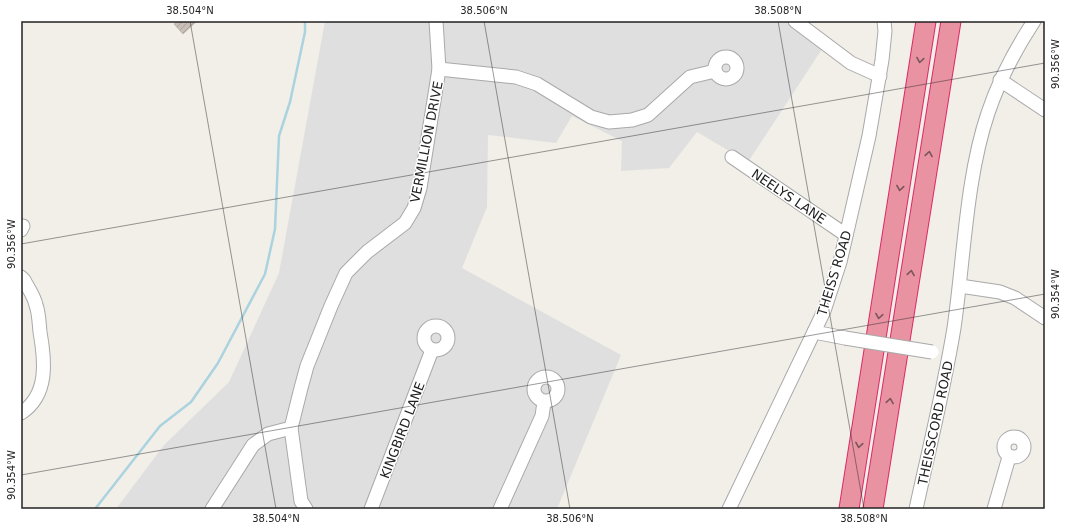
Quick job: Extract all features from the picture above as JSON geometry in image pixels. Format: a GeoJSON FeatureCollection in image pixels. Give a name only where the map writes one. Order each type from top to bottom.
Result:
{"type":"FeatureCollection","features":[{"type":"Feature","properties":{"kind":"highway"},"geometry":{"type":"LineString","coordinates":[[848,509],[926,21]]}},
{"type":"Feature","properties":{"kind":"highway"},"geometry":{"type":"LineString","coordinates":[[873,509],[950,21]]}},
{"type":"Feature","properties":{"kind":"street","name":"VERMILLION DRIVE"},"geometry":{"type":"LineString","coordinates":[[306,509],[301,500],[291,428],[308,366],[331,306],[346,274],[367,252],[405,223],[414,208],[420,188],[440,69],[436,21]]}},
{"type":"Feature","properties":{"kind":"street"},"geometry":{"type":"LineString","coordinates":[[795,21],[851,63],[880,76]]}},
{"type":"Feature","properties":{"kind":"street","name":"THEISS ROAD"},"geometry":{"type":"LineString","coordinates":[[729,509],[828,300],[846,235],[868,143],[880,76],[885,31],[884,21]]}},
{"type":"Feature","properties":{"kind":"street"},"geometry":{"type":"LineString","coordinates":[[950,354],[978,148],[1000,80],[1014,53],[1034,21]]}},
{"type":"Feature","properties":{"kind":"street"},"geometry":{"type":"LineString","coordinates":[[440,69],[516,77],[537,84],[591,117],[609,122],[632,120],[648,115],[690,78],[715,71]]}},
{"type":"Feature","properties":{"kind":"street"},"geometry":{"type":"LineString","coordinates":[[1000,80],[1045,110]]}},
{"type":"Feature","properties":{"kind":"street","name":"NEELYS LANE"},"geometry":{"type":"LineString","coordinates":[[732,157],[846,235]]}},
{"type":"Feature","properties":{"kind":"street"},"geometry":{"type":"LineString","coordinates":[[21,277],[36,304],[44,358],[44,377],[36,397],[21,414]]}},
{"type":"Feature","properties":{"kind":"street"},"geometry":{"type":"LineString","coordinates":[[960,286],[1000,292],[1015,298],[1045,318]]}},
{"type":"Feature","properties":{"kind":"street","name":"THEISSCORD ROAD"},"geometry":{"type":"LineString","coordinates":[[814,332],[950,354],[916,509]]}},
{"type":"Feature","properties":{"kind":"street","name":"KINGBIRD LANE"},"geometry":{"type":"LineString","coordinates":[[370,509],[432,350]]}},
{"type":"Feature","properties":{"kind":"street"},"geometry":{"type":"LineString","coordinates":[[500,509],[542,416],[544,402]]}},
{"type":"Feature","properties":{"kind":"street"},"geometry":{"type":"LineString","coordinates":[[212,509],[253,445],[268,434],[291,428]]}},
{"type":"Feature","properties":{"kind":"street"},"geometry":{"type":"LineString","coordinates":[[994,509],[1009,457]]}},
{"type":"Feature","properties":{"kind":"shaded area"},"geometry":{"type":"Polygon","coordinates":[[[325,21],[786,21],[824,46],[748,162],[697,132],[669,168],[621,171],[622,141],[572,116],[556,143],[488,135],[487,207],[462,268],[621,355],[557,509],[116,509],[164,445],[229,382],[279,273],[325,21]]]}},
{"type":"Feature","properties":{"kind":"building"},"geometry":{"type":"Polygon","coordinates":[[[178,21],[197,21],[183,34],[174,24],[178,21]]]}},
{"type":"Feature","properties":{"kind":"waterway"},"geometry":{"type":"LineString","coordinates":[[95,509],[160,426],[191,402],[218,363],[265,274],[275,229],[279,136],[290,102],[305,32],[305,21]]}}]}
